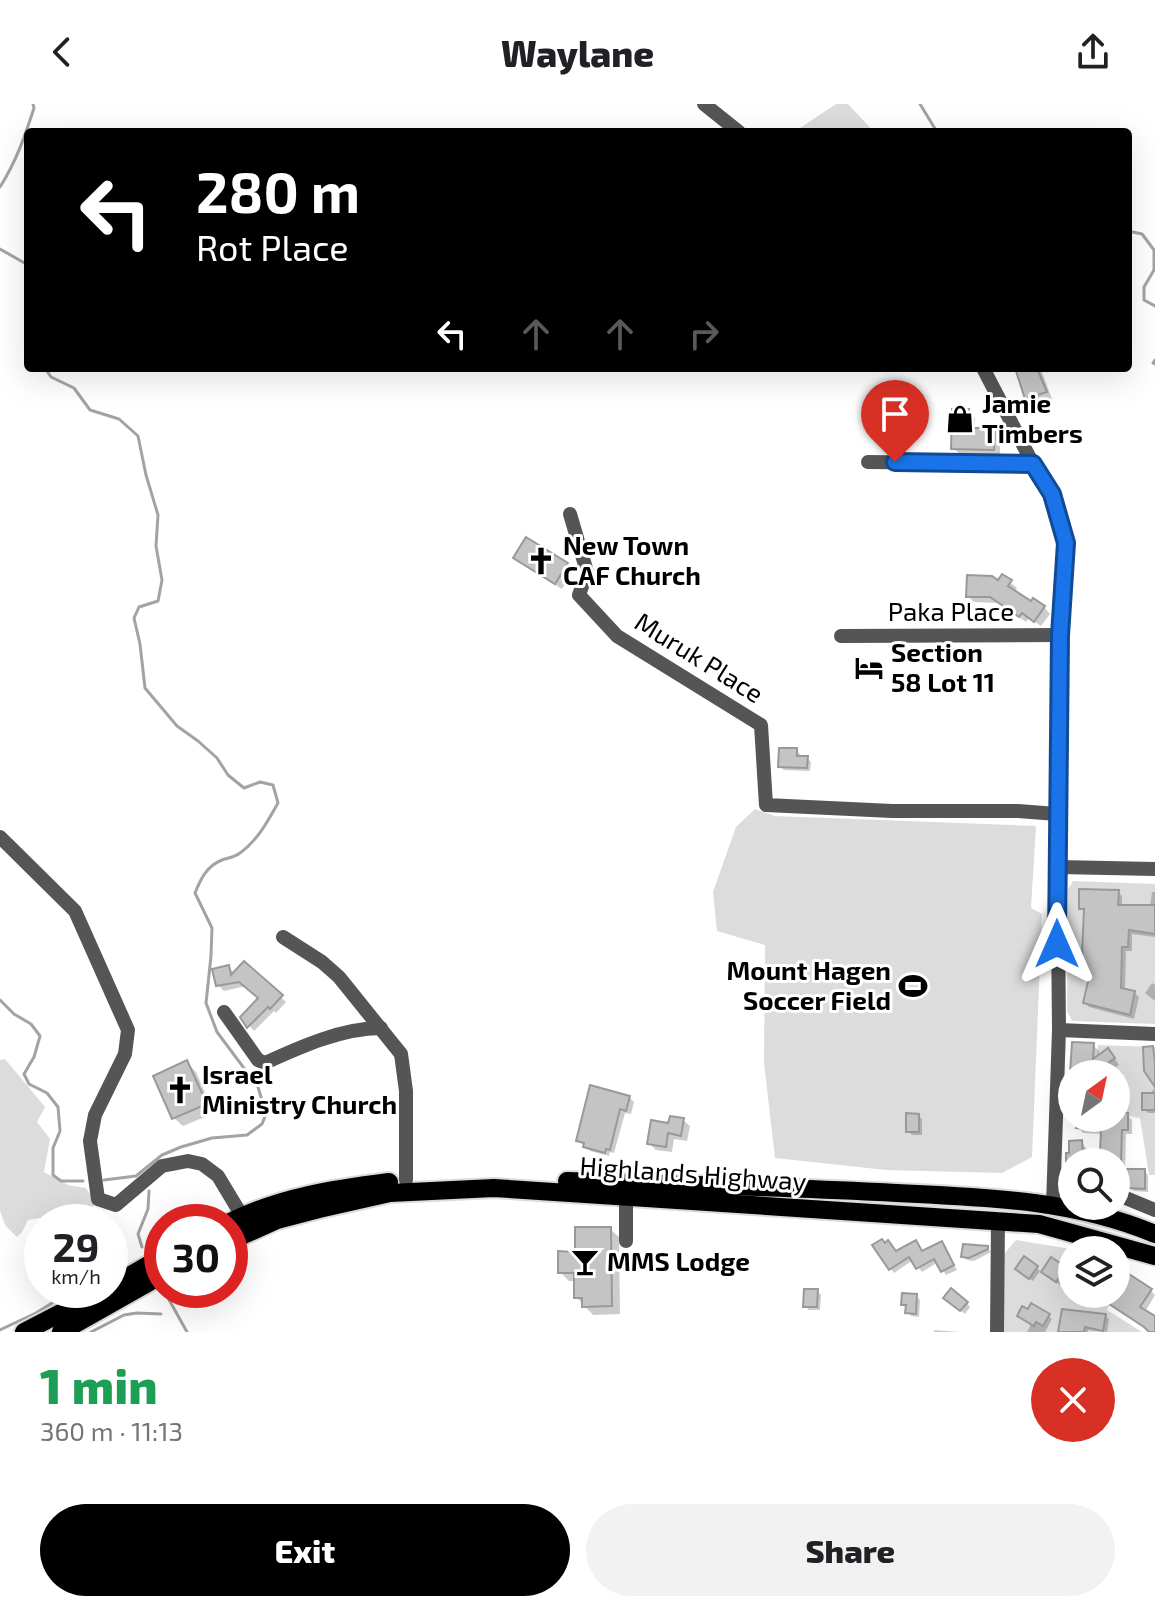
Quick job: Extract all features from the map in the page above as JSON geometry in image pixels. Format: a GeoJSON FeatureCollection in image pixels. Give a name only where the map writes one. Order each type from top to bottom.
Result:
{"type":"FeatureCollection","features":[{"type":"Feature","properties":{"kind":"main road","name":"Highlands Highway"},"geometry":{"type":"LineString","coordinates":[[248,1215],[326,1190],[406,1180],[494,1179],[758,1186],[978,1197],[1053,1205],[1128,1222],[1155,1234]]}},
{"type":"Feature","properties":{"kind":"main road","name":"Highlands Highway"},"geometry":{"type":"LineString","coordinates":[[248,1233],[277,1220],[390,1193],[494,1188],[1039,1224],[1155,1256]]}},
{"type":"Feature","properties":{"kind":"main road"},"geometry":{"type":"LineString","coordinates":[[61,1332],[144,1285]]}},
{"type":"Feature","properties":{"kind":"main road"},"geometry":{"type":"LineString","coordinates":[[24,1332],[70,1308]]}},
{"type":"Feature","properties":{"kind":"street"},"geometry":{"type":"LineString","coordinates":[[704,104],[734,128]]}},
{"type":"Feature","properties":{"kind":"street"},"geometry":{"type":"LineString","coordinates":[[985,372],[1052,494],[1066,543],[1060,635],[1057,814],[1059,1030],[1053,1205]]}},
{"type":"Feature","properties":{"kind":"street"},"geometry":{"type":"LineString","coordinates":[[868,462],[1033,464]]}},
{"type":"Feature","properties":{"kind":"street","name":"Muruk Place"},"geometry":{"type":"LineString","coordinates":[[570,514],[587,572],[579,595],[617,636],[761,725],[766,805],[1057,814]]}},
{"type":"Feature","properties":{"kind":"street","name":"Paka Place"},"geometry":{"type":"LineString","coordinates":[[841,636],[1060,635]]}},
{"type":"Feature","properties":{"kind":"street"},"geometry":{"type":"LineString","coordinates":[[0,837],[75,911],[128,1030],[125,1054],[95,1115],[90,1141],[98,1199],[116,1205],[162,1166],[188,1161],[202,1164],[218,1176],[230,1204]]}},
{"type":"Feature","properties":{"kind":"street"},"geometry":{"type":"LineString","coordinates":[[1058,867],[1155,869]]}},
{"type":"Feature","properties":{"kind":"street"},"geometry":{"type":"LineString","coordinates":[[283,937],[339,977],[401,1054],[406,1091],[406,1180]]}},
{"type":"Feature","properties":{"kind":"street"},"geometry":{"type":"LineString","coordinates":[[224,1012],[258,1060],[265,1063],[306,1044],[367,1028],[381,1028]]}},
{"type":"Feature","properties":{"kind":"street"},"geometry":{"type":"LineString","coordinates":[[1059,1030],[1155,1034]]}},
{"type":"Feature","properties":{"kind":"street"},"geometry":{"type":"LineString","coordinates":[[1054,1182],[1058,1183]]}},
{"type":"Feature","properties":{"kind":"street"},"geometry":{"type":"LineString","coordinates":[[626,1196],[626,1241]]}},
{"type":"Feature","properties":{"kind":"street"},"geometry":{"type":"LineString","coordinates":[[1130,1200],[1155,1210]]}},
{"type":"Feature","properties":{"kind":"street"},"geometry":{"type":"LineString","coordinates":[[997,1332],[998,1220]]}},
{"type":"Feature","properties":{"kind":"shaded area"},"geometry":{"type":"Polygon","coordinates":[[[836,104],[848,104],[870,128],[800,128],[836,104]]]}},
{"type":"Feature","properties":{"kind":"shaded area"},"geometry":{"type":"Polygon","coordinates":[[[755,809],[775,816],[1036,826],[1031,908],[1042,914],[1032,1157],[1002,1173],[886,1170],[775,1158],[764,1063],[765,945],[717,931],[713,892],[736,827],[755,809]]]}},
{"type":"Feature","properties":{"kind":"shaded area"},"geometry":{"type":"Polygon","coordinates":[[[1073,881],[1155,884],[1155,1024],[1072,1021],[1067,1011],[1068,889],[1073,881]]]}},
{"type":"Feature","properties":{"kind":"shaded area"},"geometry":{"type":"Polygon","coordinates":[[[1098,1045],[1155,1047],[1155,1175],[1149,1175],[1140,1118],[1130,1116],[1130,1060],[1097,1060],[1098,1045]]]}},
{"type":"Feature","properties":{"kind":"shaded area"},"geometry":{"type":"Polygon","coordinates":[[[5,1059],[45,1107],[37,1122],[50,1139],[44,1172],[68,1185],[86,1188],[95,1202],[24,1204],[24,1228],[17,1237],[5,1225],[0,1211],[0,1060],[5,1059]]]}},
{"type":"Feature","properties":{"kind":"shaded area"},"geometry":{"type":"Polygon","coordinates":[[[1016,1240],[1058,1247],[1058,1308],[1108,1308],[1142,1332],[1003,1332],[1004,1254],[1016,1240]]]}},
{"type":"Feature","properties":{"kind":"building"},"geometry":{"type":"Polygon","coordinates":[[[1016,372],[1039,372],[1047,392],[1025,399],[1016,372]]]}},
{"type":"Feature","properties":{"kind":"building","name":"Jamie Timbers"},"geometry":{"type":"Polygon","coordinates":[[[952,409],[969,409],[969,428],[995,428],[994,450],[951,449],[952,409]]]}},
{"type":"Feature","properties":{"kind":"building","name":"New Town CAF Church"},"geometry":{"type":"Polygon","coordinates":[[[526,537],[568,563],[555,584],[513,558],[526,537]]]}},
{"type":"Feature","properties":{"kind":"building"},"geometry":{"type":"Polygon","coordinates":[[[1002,574],[1012,580],[1008,586],[1045,606],[1034,622],[1022,613],[1019,617],[990,597],[966,597],[967,575],[992,576],[998,580],[1002,574]]]}},
{"type":"Feature","properties":{"kind":"building"},"geometry":{"type":"Polygon","coordinates":[[[779,748],[797,748],[797,756],[808,756],[807,768],[778,767],[779,748]]]}},
{"type":"Feature","properties":{"kind":"building"},"geometry":{"type":"Polygon","coordinates":[[[1079,889],[1119,890],[1118,905],[1155,905],[1155,934],[1129,930],[1128,947],[1122,947],[1121,988],[1135,991],[1130,1015],[1083,1003],[1089,977],[1081,976],[1084,909],[1079,909],[1079,889]]]}},
{"type":"Feature","properties":{"kind":"building"},"geometry":{"type":"Polygon","coordinates":[[[244,961],[283,995],[247,1028],[240,1017],[258,998],[239,982],[216,986],[212,969],[229,965],[231,975],[244,961]]]}},
{"type":"Feature","properties":{"kind":"building"},"geometry":{"type":"Polygon","coordinates":[[[1072,1042],[1094,1043],[1093,1059],[1108,1048],[1115,1058],[1112,1060],[1071,1060],[1072,1042]]]}},
{"type":"Feature","properties":{"kind":"building"},"geometry":{"type":"Polygon","coordinates":[[[1153,1046],[1155,1087],[1144,1071],[1143,1047],[1153,1046]]]}},
{"type":"Feature","properties":{"kind":"building","name":"Israel Ministry Church"},"geometry":{"type":"Polygon","coordinates":[[[187,1060],[207,1104],[172,1119],[153,1076],[187,1060]]]}},
{"type":"Feature","properties":{"kind":"building"},"geometry":{"type":"Polygon","coordinates":[[[590,1085],[630,1096],[626,1111],[620,1109],[610,1150],[606,1149],[605,1153],[583,1147],[584,1143],[576,1141],[590,1085]]]}},
{"type":"Feature","properties":{"kind":"building"},"geometry":{"type":"Polygon","coordinates":[[[1142,1093],[1155,1093],[1155,1110],[1142,1110],[1142,1093]]]}},
{"type":"Feature","properties":{"kind":"building"},"geometry":{"type":"Polygon","coordinates":[[[906,1113],[919,1114],[919,1132],[906,1132],[906,1113]]]}},
{"type":"Feature","properties":{"kind":"building"},"geometry":{"type":"Polygon","coordinates":[[[670,1116],[684,1118],[681,1136],[668,1133],[666,1147],[647,1144],[651,1120],[668,1123],[670,1116]]]}},
{"type":"Feature","properties":{"kind":"building"},"geometry":{"type":"Polygon","coordinates":[[[1101,1132],[1122,1132],[1121,1148],[1100,1148],[1101,1132]]]}},
{"type":"Feature","properties":{"kind":"building"},"geometry":{"type":"Polygon","coordinates":[[[1082,1140],[1083,1148],[1069,1148],[1069,1141],[1082,1140]]]}},
{"type":"Feature","properties":{"kind":"building"},"geometry":{"type":"Polygon","coordinates":[[[1130,1169],[1145,1169],[1145,1189],[1130,1188],[1130,1169]]]}},
{"type":"Feature","properties":{"kind":"building","name":"MMS Lodge"},"geometry":{"type":"Polygon","coordinates":[[[575,1227],[611,1227],[612,1306],[582,1307],[582,1298],[574,1298],[574,1273],[558,1273],[558,1251],[575,1252],[575,1227]]]}},
{"type":"Feature","properties":{"kind":"building"},"geometry":{"type":"Polygon","coordinates":[[[882,1239],[885,1243],[888,1240],[896,1251],[916,1240],[922,1251],[942,1241],[954,1265],[941,1272],[934,1259],[916,1269],[909,1257],[889,1270],[872,1245],[882,1239]]]}},
{"type":"Feature","properties":{"kind":"building"},"geometry":{"type":"Polygon","coordinates":[[[963,1244],[988,1246],[988,1249],[969,1258],[961,1257],[963,1244]]]}},
{"type":"Feature","properties":{"kind":"building"},"geometry":{"type":"Polygon","coordinates":[[[1024,1256],[1038,1266],[1029,1279],[1015,1269],[1024,1256]]]}},
{"type":"Feature","properties":{"kind":"building"},"geometry":{"type":"Polygon","coordinates":[[[1051,1257],[1058,1262],[1056,1282],[1041,1272],[1051,1257]]]}},
{"type":"Feature","properties":{"kind":"building"},"geometry":{"type":"Polygon","coordinates":[[[1130,1275],[1152,1289],[1140,1307],[1155,1316],[1155,1332],[1149,1332],[1115,1308],[1130,1308],[1130,1275]]]}},
{"type":"Feature","properties":{"kind":"building"},"geometry":{"type":"Polygon","coordinates":[[[951,1288],[968,1302],[960,1311],[943,1298],[951,1288]]]}},
{"type":"Feature","properties":{"kind":"building"},"geometry":{"type":"Polygon","coordinates":[[[804,1289],[818,1289],[817,1307],[803,1307],[804,1289]]]}},
{"type":"Feature","properties":{"kind":"building"},"geometry":{"type":"Polygon","coordinates":[[[902,1293],[917,1294],[916,1314],[905,1313],[906,1305],[901,1305],[902,1293]]]}},
{"type":"Feature","properties":{"kind":"building"},"geometry":{"type":"Polygon","coordinates":[[[1031,1303],[1050,1314],[1043,1326],[1036,1322],[1034,1326],[1017,1316],[1022,1306],[1028,1309],[1031,1303]]]}},
{"type":"Feature","properties":{"kind":"building"},"geometry":{"type":"Polygon","coordinates":[[[1062,1309],[1106,1314],[1103,1331],[1085,1327],[1084,1332],[1058,1332],[1062,1309]]]}},
{"type":"Feature","properties":{"kind":"waterway"},"geometry":{"type":"LineString","coordinates":[[27,128],[33,104]]}},
{"type":"Feature","properties":{"kind":"waterway"},"geometry":{"type":"LineString","coordinates":[[920,104],[935,128]]}},
{"type":"Feature","properties":{"kind":"waterway"},"geometry":{"type":"LineString","coordinates":[[0,187],[24,137]]}},
{"type":"Feature","properties":{"kind":"waterway"},"geometry":{"type":"LineString","coordinates":[[1132,232],[1142,234],[1154,250],[1154,270],[1144,287],[1144,300],[1155,306]]}},
{"type":"Feature","properties":{"kind":"waterway"},"geometry":{"type":"LineString","coordinates":[[0,249],[24,263]]}},
{"type":"Feature","properties":{"kind":"waterway"},"geometry":{"type":"LineString","coordinates":[[1155,360],[1155,364]]}},
{"type":"Feature","properties":{"kind":"waterway"},"geometry":{"type":"LineString","coordinates":[[48,372],[51,377],[74,388],[90,410],[119,419],[138,436],[158,515],[156,546],[162,580],[158,601],[139,607],[134,618],[145,688],[177,726],[217,758],[228,775],[244,788],[260,782],[273,785],[278,803],[252,843],[208,869],[195,893],[212,928],[206,1003],[217,1032],[258,1087],[266,1114],[262,1124],[247,1135],[212,1138],[181,1147],[162,1155],[136,1176],[104,1180]]}},
{"type":"Feature","properties":{"kind":"waterway"},"geometry":{"type":"LineString","coordinates":[[0,1000],[14,1014],[31,1024],[40,1036],[34,1057],[24,1074],[29,1084],[47,1093],[58,1107],[60,1131],[53,1148],[53,1175],[61,1181],[83,1181]]}},
{"type":"Feature","properties":{"kind":"waterway"},"geometry":{"type":"LineString","coordinates":[[142,1247],[138,1234],[148,1209],[149,1191]]}},
{"type":"Feature","properties":{"kind":"waterway"},"geometry":{"type":"LineString","coordinates":[[0,1330],[44,1308]]}},
{"type":"Feature","properties":{"kind":"waterway"},"geometry":{"type":"LineString","coordinates":[[174,1308],[187,1332]]}},
{"type":"Feature","properties":{"kind":"waterway"},"geometry":{"type":"LineString","coordinates":[[91,1332],[124,1315],[161,1314]]}},
{"type":"Feature","properties":{"kind":"place","name":"Jamie Timbers"},"geometry":{"type":"Point","coordinates":[960,419]}},
{"type":"Feature","properties":{"kind":"place","name":"New Town CAF Church"},"geometry":{"type":"Point","coordinates":[541,561]}},
{"type":"Feature","properties":{"kind":"place","name":"Section 58 Lot 11"},"geometry":{"type":"Point","coordinates":[869,668]}},
{"type":"Feature","properties":{"kind":"place","name":"Mount Hagen Soccer Field"},"geometry":{"type":"Point","coordinates":[913,986]}},
{"type":"Feature","properties":{"kind":"place","name":"Israel Ministry Church"},"geometry":{"type":"Point","coordinates":[180,1090]}},
{"type":"Feature","properties":{"kind":"place","name":"MMS Lodge"},"geometry":{"type":"Point","coordinates":[585,1262]}},
{"type":"Feature","properties":{"kind":"route"},"geometry":{"type":"LineString","coordinates":[[895,462],[1033,464],[1052,494],[1066,543],[1060,635],[1057,944]]}}]}
